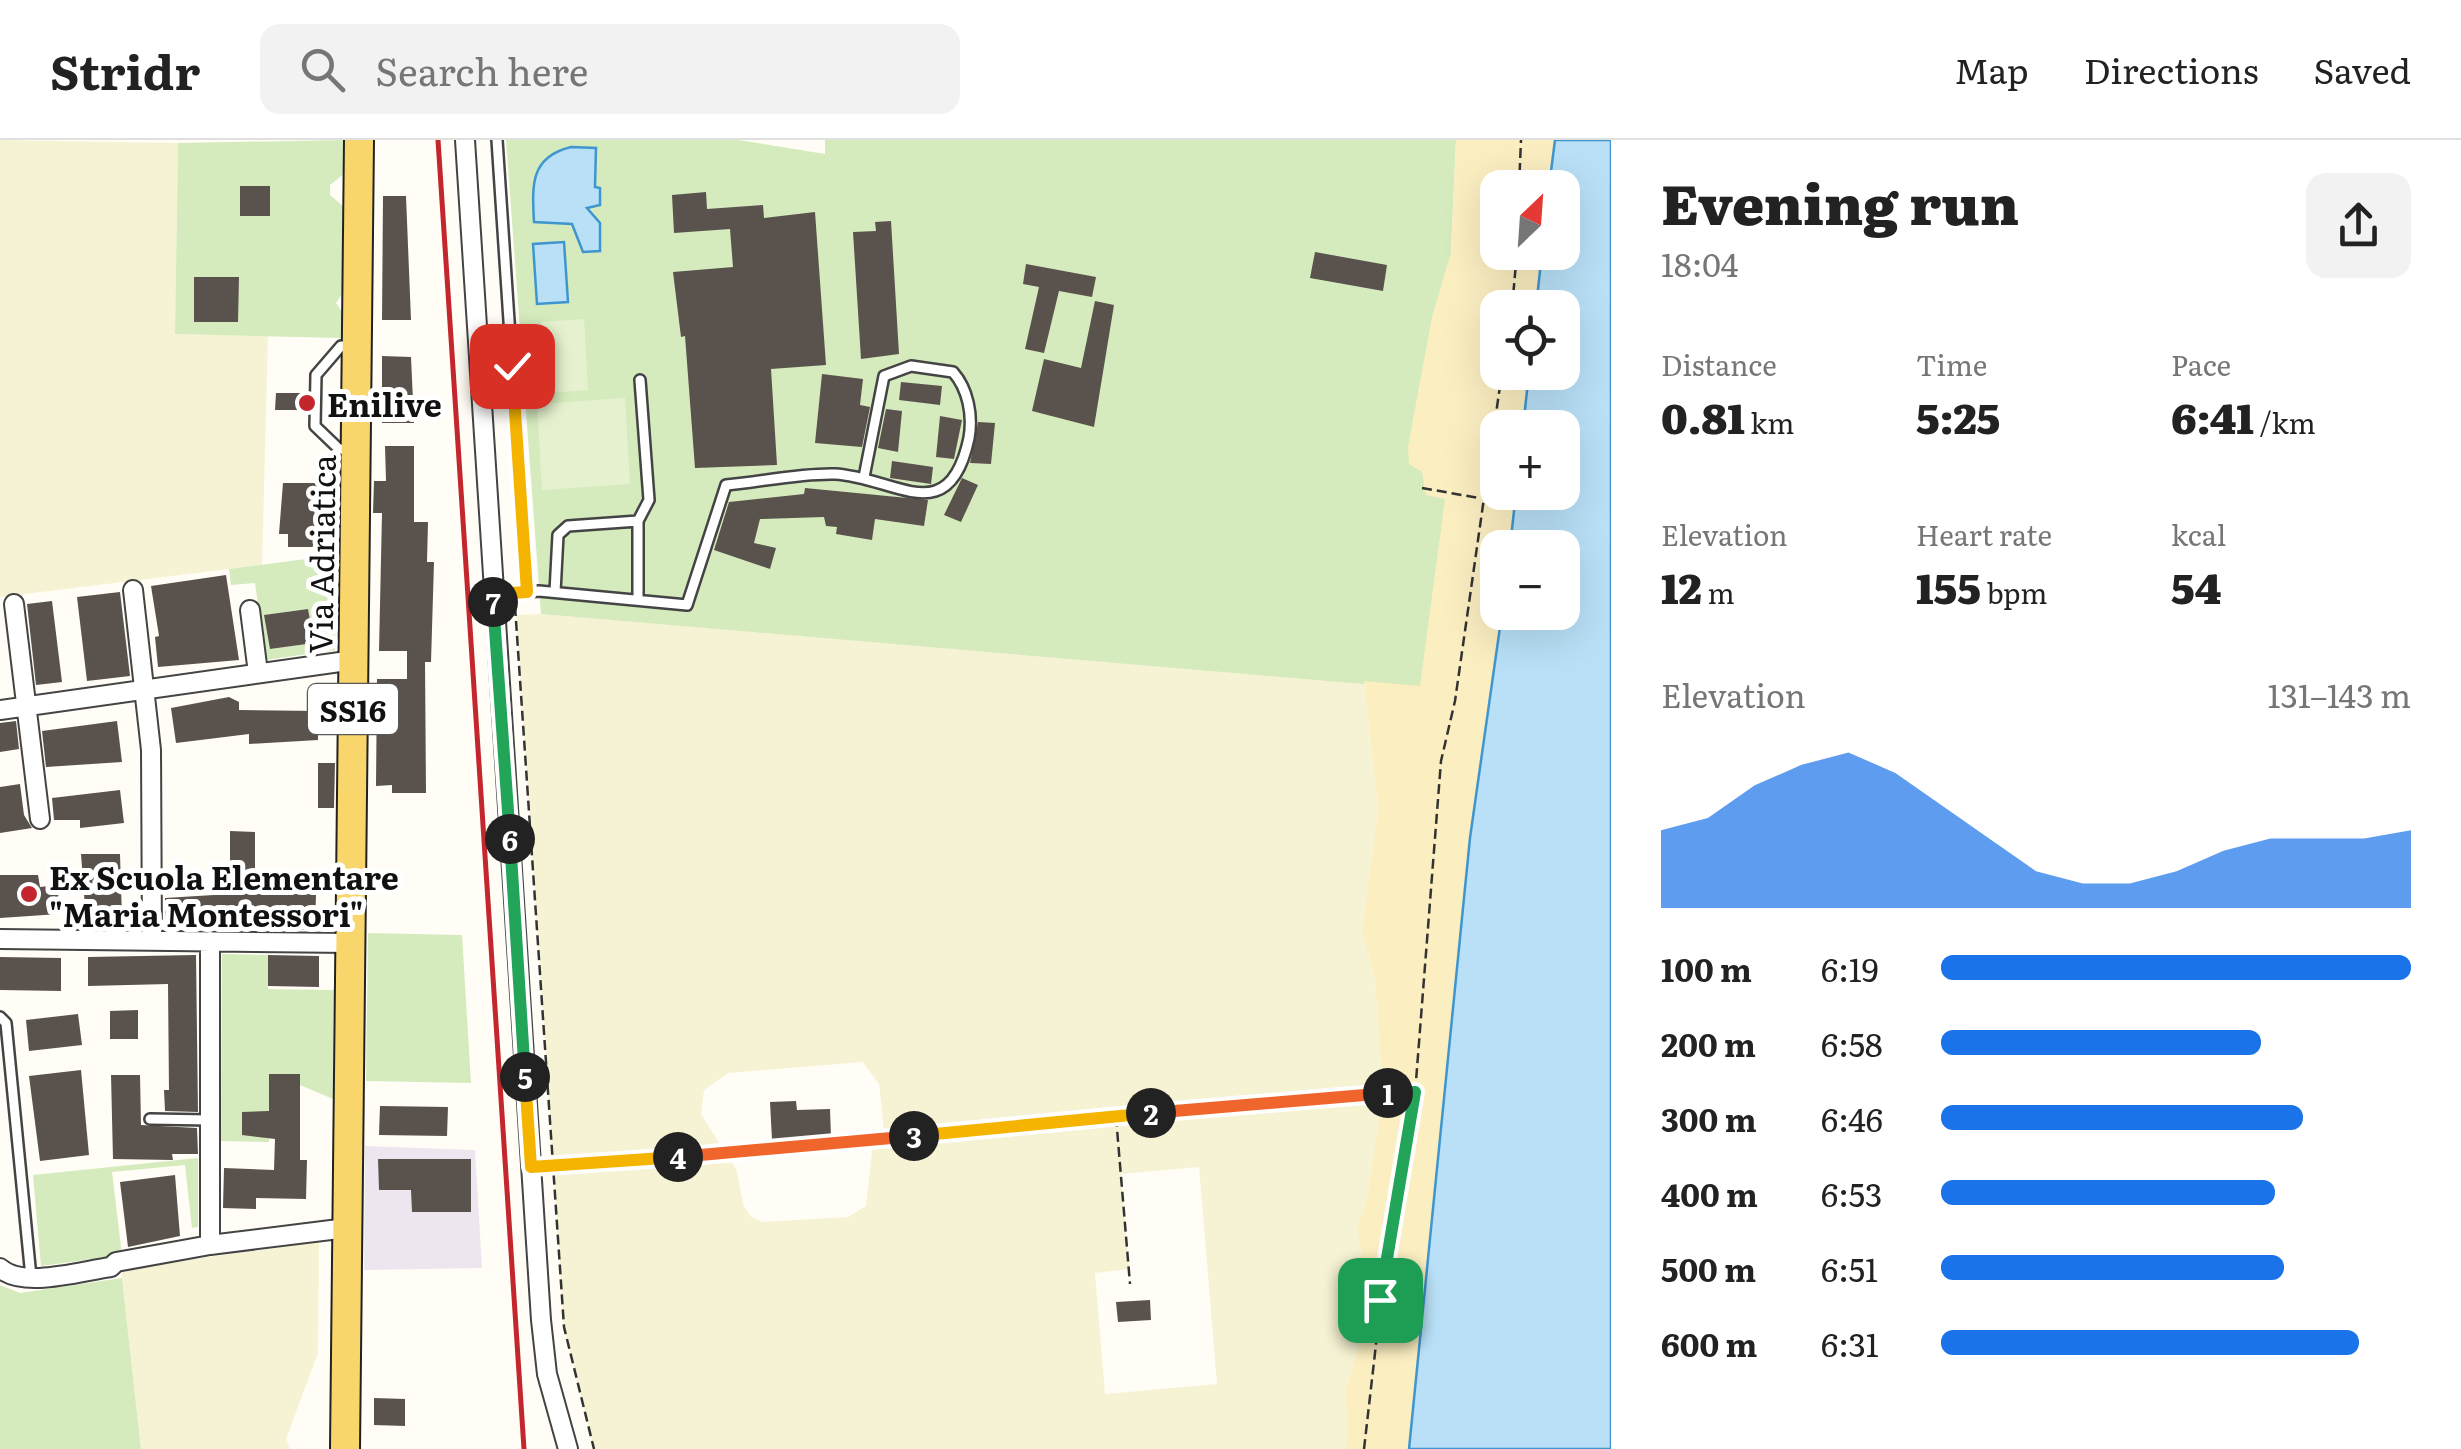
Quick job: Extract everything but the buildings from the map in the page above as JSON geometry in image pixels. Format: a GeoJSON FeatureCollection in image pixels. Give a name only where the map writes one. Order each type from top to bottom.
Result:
{"type":"FeatureCollection","features":[{"type":"Feature","properties":{"kind":"main road","name":"Via Adriatica"},"geometry":{"type":"LineString","coordinates":[[346,1449],[359,140]]}},
{"type":"Feature","properties":{"kind":"street"},"geometry":{"type":"LineString","coordinates":[[465,140],[541,1320],[558,1420],[568,1449]]}},
{"type":"Feature","properties":{"kind":"street"},"geometry":{"type":"LineString","coordinates":[[133,590],[151,750],[152,940]]}},
{"type":"Feature","properties":{"kind":"street"},"geometry":{"type":"LineString","coordinates":[[14,604],[40,819]]}},
{"type":"Feature","properties":{"kind":"street"},"geometry":{"type":"LineString","coordinates":[[250,610],[258,673]]}},
{"type":"Feature","properties":{"kind":"street"},"geometry":{"type":"LineString","coordinates":[[0,710],[354,660]]}},
{"type":"Feature","properties":{"kind":"street"},"geometry":{"type":"LineString","coordinates":[[0,939],[350,943]]}},
{"type":"Feature","properties":{"kind":"street"},"geometry":{"type":"LineString","coordinates":[[210,941],[210,1245]]}},
{"type":"Feature","properties":{"kind":"street"},"geometry":{"type":"LineString","coordinates":[[0,1268],[10,1275],[31,1277],[111,1267],[116,1262],[210,1245],[347,1228]]}},
{"type":"Feature","properties":{"kind":"street"},"geometry":{"type":"LineString","coordinates":[[556,1449],[558,1420]]}},
{"type":"Feature","properties":{"kind":"lane"},"geometry":{"type":"LineString","coordinates":[[496,140],[527,592]]}},
{"type":"Feature","properties":{"kind":"lane"},"geometry":{"type":"LineString","coordinates":[[356,450],[339,450],[315,426],[316,375],[341,346],[357,346]]}},
{"type":"Feature","properties":{"kind":"lane"},"geometry":{"type":"LineString","coordinates":[[493,594],[555,592],[638,597],[687,605],[726,485],[831,474],[864,478],[918,494],[934,492],[957,475],[970,429],[968,402],[953,372],[910,366],[884,376],[864,478]]}},
{"type":"Feature","properties":{"kind":"lane"},"geometry":{"type":"LineString","coordinates":[[638,597],[638,520],[649,500],[640,380]]}},
{"type":"Feature","properties":{"kind":"lane"},"geometry":{"type":"LineString","coordinates":[[555,592],[558,534],[568,526],[638,520]]}},
{"type":"Feature","properties":{"kind":"lane"},"geometry":{"type":"LineString","coordinates":[[0,1016],[6,1023],[31,1277]]}},
{"type":"Feature","properties":{"kind":"lane"},"geometry":{"type":"LineString","coordinates":[[150,1119],[210,1120]]}},
{"type":"Feature","properties":{"kind":"path"},"geometry":{"type":"LineString","coordinates":[[1520,170],[1521,140]]}},
{"type":"Feature","properties":{"kind":"path"},"geometry":{"type":"LineString","coordinates":[[1422,488],[1480,498]]}},
{"type":"Feature","properties":{"kind":"path"},"geometry":{"type":"LineString","coordinates":[[1364,1449],[1389,1231],[1400,1193],[1415,1092],[1441,761],[1456,701],[1480,510]]}},
{"type":"Feature","properties":{"kind":"path"},"geometry":{"type":"LineString","coordinates":[[516,615],[564,1327],[594,1449]]}},
{"type":"Feature","properties":{"kind":"path"},"geometry":{"type":"LineString","coordinates":[[531,1167],[822,1147],[1116,1116],[1415,1092]]}},
{"type":"Feature","properties":{"kind":"path"},"geometry":{"type":"LineString","coordinates":[[1116,1116],[1130,1284]]}},
{"type":"Feature","properties":{"kind":"shaded area"},"geometry":{"type":"Polygon","coordinates":[[[0,140],[178,143],[175,334],[268,336],[262,565],[0,597],[0,140]]]}},
{"type":"Feature","properties":{"kind":"shaded area"},"geometry":{"type":"Polygon","coordinates":[[[516,615],[1364,681],[1378,809],[1362,932],[1375,980],[1383,1094],[1366,1203],[1357,1226],[1362,1256],[1358,1349],[1346,1388],[1347,1449],[594,1449],[564,1327],[516,615]],[[863,1062],[728,1073],[704,1090],[701,1114],[737,1171],[743,1204],[750,1216],[763,1222],[848,1217],[866,1206],[872,1151],[885,1140],[879,1084],[863,1062]],[[1199,1167],[1121,1174],[1129,1269],[1095,1273],[1105,1394],[1217,1384],[1199,1167]]]}},
{"type":"Feature","properties":{"kind":"shaded area"},"geometry":{"type":"Polygon","coordinates":[[[365,1146],[475,1150],[482,1268],[364,1270],[365,1146]]]}},
{"type":"Feature","properties":{"kind":"shaded area"},"geometry":{"type":"Polygon","coordinates":[[[319,1242],[318,1353],[286,1439],[290,1449],[141,1449],[121,1269],[319,1242]]]}},
{"type":"Feature","properties":{"kind":"green space"},"geometry":{"type":"Polygon","coordinates":[[[345,140],[345,173],[330,185],[330,195],[344,207],[342,294],[336,303],[342,312],[341,338],[175,334],[178,143],[345,140]],[[194,277],[194,322],[238,322],[238,277],[194,277]]]}},
{"type":"Feature","properties":{"kind":"green space"},"geometry":{"type":"Polygon","coordinates":[[[506,140],[739,140],[825,154],[825,140],[1456,140],[1451,252],[1483,290],[1480,390],[1496,390],[1493,410],[1480,410],[1480,510],[1457,692],[541,614],[506,140]]]}},
{"type":"Feature","properties":{"kind":"green space"},"geometry":{"type":"Polygon","coordinates":[[[584,319],[588,390],[545,393],[541,322],[584,319]]]}},
{"type":"Feature","properties":{"kind":"green space"},"geometry":{"type":"Polygon","coordinates":[[[625,398],[630,484],[542,490],[537,404],[625,398]]]}},
{"type":"Feature","properties":{"kind":"green space"},"geometry":{"type":"Polygon","coordinates":[[[337,555],[336,562],[323,574],[327,584],[336,588],[335,650],[266,660],[255,583],[231,585],[229,569],[337,555]],[[308,609],[265,615],[270,649],[313,643],[308,609]]]}},
{"type":"Feature","properties":{"kind":"green space"},"geometry":{"type":"Polygon","coordinates":[[[368,933],[462,935],[471,1083],[366,1081],[368,933]]]}},
{"type":"Feature","properties":{"kind":"green space"},"geometry":{"type":"Polygon","coordinates":[[[222,954],[268,955],[268,989],[334,990],[333,1099],[300,1085],[300,1074],[269,1074],[269,1142],[221,1141],[222,954]]]}},
{"type":"Feature","properties":{"kind":"green space"},"geometry":{"type":"Polygon","coordinates":[[[198,1158],[198,1227],[192,1228],[185,1165],[112,1172],[122,1255],[41,1266],[33,1175],[198,1158]]]}},
{"type":"Feature","properties":{"kind":"green space"},"geometry":{"type":"Polygon","coordinates":[[[122,1278],[141,1449],[0,1449],[0,1285],[20,1293],[122,1278]]]}},
{"type":"Feature","properties":{"kind":"sand"},"geometry":{"type":"Polygon","coordinates":[[[1456,140],[1555,140],[1551,170],[1480,170],[1480,270],[1540,270],[1538,290],[1480,290],[1480,390],[1527,390],[1525,410],[1480,410],[1480,510],[1514,510],[1512,530],[1480,530],[1480,630],[1500,630],[1470,838],[1409,1449],[1347,1449],[1346,1388],[1358,1349],[1362,1257],[1357,1226],[1366,1203],[1383,1094],[1375,980],[1362,932],[1378,809],[1364,681],[1420,686],[1445,499],[1426,495],[1422,472],[1409,464],[1408,447],[1432,317],[1451,253],[1456,140]]]}},
{"type":"Feature","properties":{"kind":"water"},"geometry":{"type":"Polygon","coordinates":[[[1555,140],[1611,140],[1611,1449],[1409,1449],[1470,838],[1500,630],[1580,630],[1580,530],[1512,530],[1514,510],[1580,510],[1580,410],[1525,410],[1527,390],[1580,390],[1580,290],[1538,290],[1540,270],[1580,270],[1580,170],[1551,170],[1555,140]]]}},
{"type":"Feature","properties":{"kind":"water"},"geometry":{"type":"Polygon","coordinates":[[[571,147],[596,148],[595,187],[600,188],[600,205],[587,208],[600,223],[600,251],[583,252],[572,224],[534,222],[536,174],[548,158],[571,147]]]}},
{"type":"Feature","properties":{"kind":"water"},"geometry":{"type":"Polygon","coordinates":[[[564,242],[568,302],[537,304],[533,244],[564,242]]]}},
{"type":"Feature","properties":{"kind":"railway"},"geometry":{"type":"LineString","coordinates":[[438,140],[524,1449]]}},
{"type":"Feature","properties":{"kind":"place","name":"Enilive"},"geometry":{"type":"Point","coordinates":[307,403]}},
{"type":"Feature","properties":{"kind":"place","name":"Ex Scuola Elementare \"Maria Montessori\""},"geometry":{"type":"Point","coordinates":[29,894]}},
{"type":"Feature","properties":{"kind":"route"},"geometry":{"type":"LineString","coordinates":[[512,366],[527,592],[493,594],[531,1167],[822,1147],[841,1142],[1415,1092],[1380,1300]]}}]}
